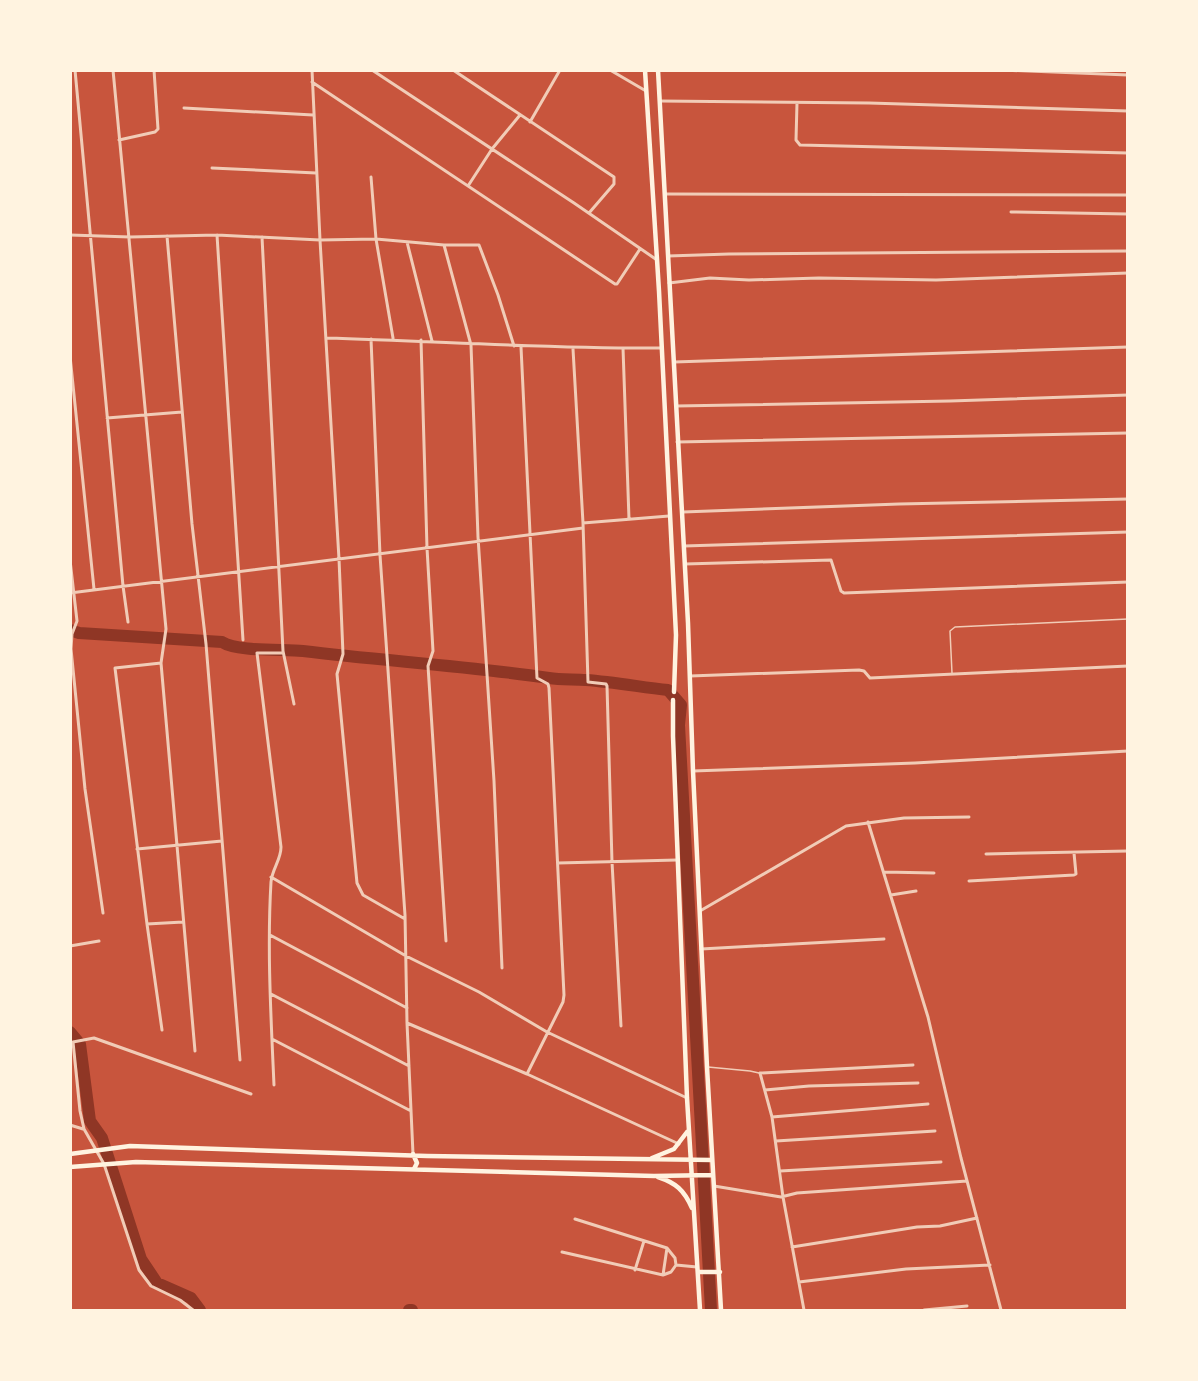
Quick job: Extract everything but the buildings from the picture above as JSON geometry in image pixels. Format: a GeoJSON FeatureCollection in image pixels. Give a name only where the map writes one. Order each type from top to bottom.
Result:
{"type":"FeatureCollection","features":[{"type":"Feature","properties":{"kind":"main road"},"geometry":{"type":"LineString","coordinates":[[645,70],[657,260],[675,635],[674,692]]}},
{"type":"Feature","properties":{"kind":"main road"},"geometry":{"type":"LineString","coordinates":[[658,70],[685,564],[710,1160],[714,1186],[717,1272],[722,1311]]}},
{"type":"Feature","properties":{"kind":"main road"},"geometry":{"type":"LineString","coordinates":[[666,460],[678,460]]}},
{"type":"Feature","properties":{"kind":"main road"},"geometry":{"type":"LineString","coordinates":[[667,477],[679,476]]}},
{"type":"Feature","properties":{"kind":"main road"},"geometry":{"type":"LineString","coordinates":[[673,700],[688,1129],[694,1175],[693,1210],[700,1311]]}},
{"type":"Feature","properties":{"kind":"main road"},"geometry":{"type":"LineString","coordinates":[[647,1160],[674,1149],[688,1129]]}},
{"type":"Feature","properties":{"kind":"main road"},"geometry":{"type":"LineString","coordinates":[[70,1154],[130,1146],[427,1155],[710,1160]]}},
{"type":"Feature","properties":{"kind":"main road"},"geometry":{"type":"LineString","coordinates":[[413,1154],[417,1163],[414,1169]]}},
{"type":"Feature","properties":{"kind":"main road"},"geometry":{"type":"LineString","coordinates":[[426,1168],[423,1161],[427,1155]]}},
{"type":"Feature","properties":{"kind":"main road"},"geometry":{"type":"LineString","coordinates":[[70,1167],[136,1162],[426,1168],[654,1176],[711,1175]]}},
{"type":"Feature","properties":{"kind":"main road"},"geometry":{"type":"LineString","coordinates":[[654,1176],[677,1185],[687,1195],[693,1210]]}},
{"type":"Feature","properties":{"kind":"main road"},"geometry":{"type":"LineString","coordinates":[[699,1271],[717,1272]]}},
{"type":"Feature","properties":{"kind":"street"},"geometry":{"type":"LineString","coordinates":[[75,70],[89,235],[128,622]]}},
{"type":"Feature","properties":{"kind":"street"},"geometry":{"type":"LineString","coordinates":[[113,70],[166,629],[161,663],[195,1051]]}},
{"type":"Feature","properties":{"kind":"street"},"geometry":{"type":"LineString","coordinates":[[118,140],[155,132],[158,129],[154,70]]}},
{"type":"Feature","properties":{"kind":"street"},"geometry":{"type":"LineString","coordinates":[[312,70],[339,559],[342,656],[337,674],[357,883],[363,895],[405,920]]}},
{"type":"Feature","properties":{"kind":"street"},"geometry":{"type":"LineString","coordinates":[[372,70],[657,260]]}},
{"type":"Feature","properties":{"kind":"street"},"geometry":{"type":"LineString","coordinates":[[453,70],[614,177],[614,184],[589,213]]}},
{"type":"Feature","properties":{"kind":"street"},"geometry":{"type":"LineString","coordinates":[[530,122],[560,70]]}},
{"type":"Feature","properties":{"kind":"street"},"geometry":{"type":"LineString","coordinates":[[610,70],[646,91]]}},
{"type":"Feature","properties":{"kind":"street"},"geometry":{"type":"LineString","coordinates":[[1002,70],[1128,75]]}},
{"type":"Feature","properties":{"kind":"street"},"geometry":{"type":"LineString","coordinates":[[312,82],[615,284],[639,249]]}},
{"type":"Feature","properties":{"kind":"street"},"geometry":{"type":"LineString","coordinates":[[660,101],[1128,111]]}},
{"type":"Feature","properties":{"kind":"street"},"geometry":{"type":"LineString","coordinates":[[797,103],[796,140],[798,144],[804,146],[1128,153]]}},
{"type":"Feature","properties":{"kind":"street"},"geometry":{"type":"LineString","coordinates":[[184,108],[313,115]]}},
{"type":"Feature","properties":{"kind":"street"},"geometry":{"type":"LineString","coordinates":[[468,186],[492,149],[520,115]]}},
{"type":"Feature","properties":{"kind":"street"},"geometry":{"type":"LineString","coordinates":[[212,168],[316,173]]}},
{"type":"Feature","properties":{"kind":"street"},"geometry":{"type":"LineString","coordinates":[[371,177],[376,239],[393,339]]}},
{"type":"Feature","properties":{"kind":"street"},"geometry":{"type":"LineString","coordinates":[[665,194],[1128,195]]}},
{"type":"Feature","properties":{"kind":"street"},"geometry":{"type":"LineString","coordinates":[[1011,212],[1128,214]]}},
{"type":"Feature","properties":{"kind":"street"},"geometry":{"type":"LineString","coordinates":[[70,235],[130,237],[217,235],[320,240],[376,239],[444,245],[477,245],[481,248],[514,346]]}},
{"type":"Feature","properties":{"kind":"street"},"geometry":{"type":"LineString","coordinates":[[217,235],[243,640]]}},
{"type":"Feature","properties":{"kind":"street"},"geometry":{"type":"LineString","coordinates":[[167,236],[182,412],[206,644],[240,1060]]}},
{"type":"Feature","properties":{"kind":"street"},"geometry":{"type":"LineString","coordinates":[[262,237],[283,650],[294,704]]}},
{"type":"Feature","properties":{"kind":"street"},"geometry":{"type":"LineString","coordinates":[[407,242],[432,341]]}},
{"type":"Feature","properties":{"kind":"street"},"geometry":{"type":"LineString","coordinates":[[444,245],[471,345],[478,542],[495,792],[502,968]]}},
{"type":"Feature","properties":{"kind":"street"},"geometry":{"type":"LineString","coordinates":[[668,256],[752,253],[1128,251]]}},
{"type":"Feature","properties":{"kind":"street"},"geometry":{"type":"LineString","coordinates":[[669,283],[710,278],[920,280],[1128,273]]}},
{"type":"Feature","properties":{"kind":"street"},"geometry":{"type":"LineString","coordinates":[[326,338],[421,340],[471,345],[573,349],[661,348]]}},
{"type":"Feature","properties":{"kind":"street"},"geometry":{"type":"LineString","coordinates":[[371,339],[380,555],[405,920],[413,1154]]}},
{"type":"Feature","properties":{"kind":"street"},"geometry":{"type":"LineString","coordinates":[[421,340],[427,548],[433,651],[429,665],[446,941]]}},
{"type":"Feature","properties":{"kind":"street"},"geometry":{"type":"LineString","coordinates":[[521,347],[537,676],[549,687],[564,997],[527,1074]]}},
{"type":"Feature","properties":{"kind":"street"},"geometry":{"type":"LineString","coordinates":[[674,362],[1128,347]]}},
{"type":"Feature","properties":{"kind":"street"},"geometry":{"type":"LineString","coordinates":[[623,348],[629,519]]}},
{"type":"Feature","properties":{"kind":"street"},"geometry":{"type":"LineString","coordinates":[[573,349],[583,523],[588,682],[608,686],[612,862],[621,1026]]}},
{"type":"Feature","properties":{"kind":"street"},"geometry":{"type":"LineString","coordinates":[[70,356],[93,589]]}},
{"type":"Feature","properties":{"kind":"street"},"geometry":{"type":"LineString","coordinates":[[675,406],[1128,395]]}},
{"type":"Feature","properties":{"kind":"street"},"geometry":{"type":"LineString","coordinates":[[107,418],[182,412]]}},
{"type":"Feature","properties":{"kind":"street"},"geometry":{"type":"LineString","coordinates":[[677,442],[1128,433]]}},
{"type":"Feature","properties":{"kind":"street"},"geometry":{"type":"LineString","coordinates":[[682,512],[1128,499]]}},
{"type":"Feature","properties":{"kind":"street"},"geometry":{"type":"LineString","coordinates":[[583,523],[669,516]]}},
{"type":"Feature","properties":{"kind":"street"},"geometry":{"type":"LineString","coordinates":[[73,593],[583,528]]}},
{"type":"Feature","properties":{"kind":"street"},"geometry":{"type":"LineString","coordinates":[[684,546],[1128,532]]}},
{"type":"Feature","properties":{"kind":"street"},"geometry":{"type":"LineString","coordinates":[[70,560],[77,621],[71,649],[85,789],[102,913]]}},
{"type":"Feature","properties":{"kind":"street"},"geometry":{"type":"LineString","coordinates":[[685,564],[831,560],[843,593],[1128,582]]}},
{"type":"Feature","properties":{"kind":"street"},"geometry":{"type":"LineString","coordinates":[[274,1085],[270,935],[271,877],[280,858],[281,847],[257,654],[283,650]]}},
{"type":"Feature","properties":{"kind":"street"},"geometry":{"type":"LineString","coordinates":[[161,663],[115,668],[162,1030]]}},
{"type":"Feature","properties":{"kind":"street"},"geometry":{"type":"LineString","coordinates":[[690,676],[844,669],[861,670],[870,678],[1128,666]]}},
{"type":"Feature","properties":{"kind":"street"},"geometry":{"type":"LineString","coordinates":[[693,771],[915,763],[1128,751]]}},
{"type":"Feature","properties":{"kind":"street"},"geometry":{"type":"LineString","coordinates":[[699,911],[843,828],[868,822],[904,818],[969,817]]}},
{"type":"Feature","properties":{"kind":"street"},"geometry":{"type":"LineString","coordinates":[[868,822],[928,1017],[1002,1311]]}},
{"type":"Feature","properties":{"kind":"street"},"geometry":{"type":"LineString","coordinates":[[137,849],[222,841]]}},
{"type":"Feature","properties":{"kind":"street"},"geometry":{"type":"LineString","coordinates":[[986,854],[1128,851]]}},
{"type":"Feature","properties":{"kind":"street"},"geometry":{"type":"LineString","coordinates":[[969,881],[1074,875],[1076,874],[1074,853]]}},
{"type":"Feature","properties":{"kind":"street"},"geometry":{"type":"LineString","coordinates":[[558,863],[677,860]]}},
{"type":"Feature","properties":{"kind":"street"},"geometry":{"type":"LineString","coordinates":[[884,872],[934,873]]}},
{"type":"Feature","properties":{"kind":"street"},"geometry":{"type":"LineString","coordinates":[[271,877],[406,956],[479,992],[547,1032],[687,1098]]}},
{"type":"Feature","properties":{"kind":"street"},"geometry":{"type":"LineString","coordinates":[[891,895],[916,891]]}},
{"type":"Feature","properties":{"kind":"street"},"geometry":{"type":"LineString","coordinates":[[147,924],[183,922]]}},
{"type":"Feature","properties":{"kind":"street"},"geometry":{"type":"LineString","coordinates":[[270,935],[407,1008]]}},
{"type":"Feature","properties":{"kind":"street"},"geometry":{"type":"LineString","coordinates":[[701,949],[884,939]]}},
{"type":"Feature","properties":{"kind":"street"},"geometry":{"type":"LineString","coordinates":[[70,946],[99,941]]}},
{"type":"Feature","properties":{"kind":"street"},"geometry":{"type":"LineString","coordinates":[[271,994],[409,1066]]}},
{"type":"Feature","properties":{"kind":"street"},"geometry":{"type":"LineString","coordinates":[[407,1023],[527,1074],[679,1144]]}},
{"type":"Feature","properties":{"kind":"street"},"geometry":{"type":"LineString","coordinates":[[193,1311],[180,1300],[155,1290],[141,1275],[106,1164],[84,1129],[73,1041],[93,1038],[251,1094]]}},
{"type":"Feature","properties":{"kind":"street"},"geometry":{"type":"LineString","coordinates":[[272,1039],[411,1111]]}},
{"type":"Feature","properties":{"kind":"street"},"geometry":{"type":"LineString","coordinates":[[804,1311],[783,1197],[772,1117],[760,1073],[913,1065]]}},
{"type":"Feature","properties":{"kind":"street"},"geometry":{"type":"LineString","coordinates":[[765,1090],[809,1086],[918,1083]]}},
{"type":"Feature","properties":{"kind":"street"},"geometry":{"type":"LineString","coordinates":[[772,1117],[928,1104]]}},
{"type":"Feature","properties":{"kind":"street"},"geometry":{"type":"LineString","coordinates":[[70,1125],[84,1129]]}},
{"type":"Feature","properties":{"kind":"street"},"geometry":{"type":"LineString","coordinates":[[776,1141],[935,1131]]}},
{"type":"Feature","properties":{"kind":"street"},"geometry":{"type":"LineString","coordinates":[[780,1171],[941,1162]]}},
{"type":"Feature","properties":{"kind":"street"},"geometry":{"type":"LineString","coordinates":[[714,1186],[783,1197],[797,1193],[968,1181]]}},
{"type":"Feature","properties":{"kind":"street"},"geometry":{"type":"LineString","coordinates":[[792,1247],[917,1227],[940,1226],[977,1218]]}},
{"type":"Feature","properties":{"kind":"street"},"geometry":{"type":"LineString","coordinates":[[562,1252],[663,1275],[671,1272],[676,1265],[675,1258],[668,1248],[575,1219]]}},
{"type":"Feature","properties":{"kind":"street"},"geometry":{"type":"LineString","coordinates":[[635,1270],[644,1241]]}},
{"type":"Feature","properties":{"kind":"street"},"geometry":{"type":"LineString","coordinates":[[663,1275],[668,1248]]}},
{"type":"Feature","properties":{"kind":"street"},"geometry":{"type":"LineString","coordinates":[[676,1265],[699,1271]]}},
{"type":"Feature","properties":{"kind":"street"},"geometry":{"type":"LineString","coordinates":[[799,1282],[906,1269],[990,1265]]}},
{"type":"Feature","properties":{"kind":"street"},"geometry":{"type":"LineString","coordinates":[[924,1311],[959,1309],[968,1306]]}},
{"type":"Feature","properties":{"kind":"lane"},"geometry":{"type":"LineString","coordinates":[[952,674],[950,630],[955,627],[1128,619]]}},
{"type":"Feature","properties":{"kind":"lane"},"geometry":{"type":"LineString","coordinates":[[707,1067],[760,1073]]}},
{"type":"Feature","properties":{"kind":"waterway"},"geometry":{"type":"LineString","coordinates":[[70,630],[79,633],[222,642],[249,649],[303,651],[668,690],[681,705],[679,725],[711,1310]]}},
{"type":"Feature","properties":{"kind":"waterway"},"geometry":{"type":"LineString","coordinates":[[70,1032],[80,1044],[90,1121],[102,1138],[141,1259],[157,1283],[191,1298],[200,1310]]}}]}
